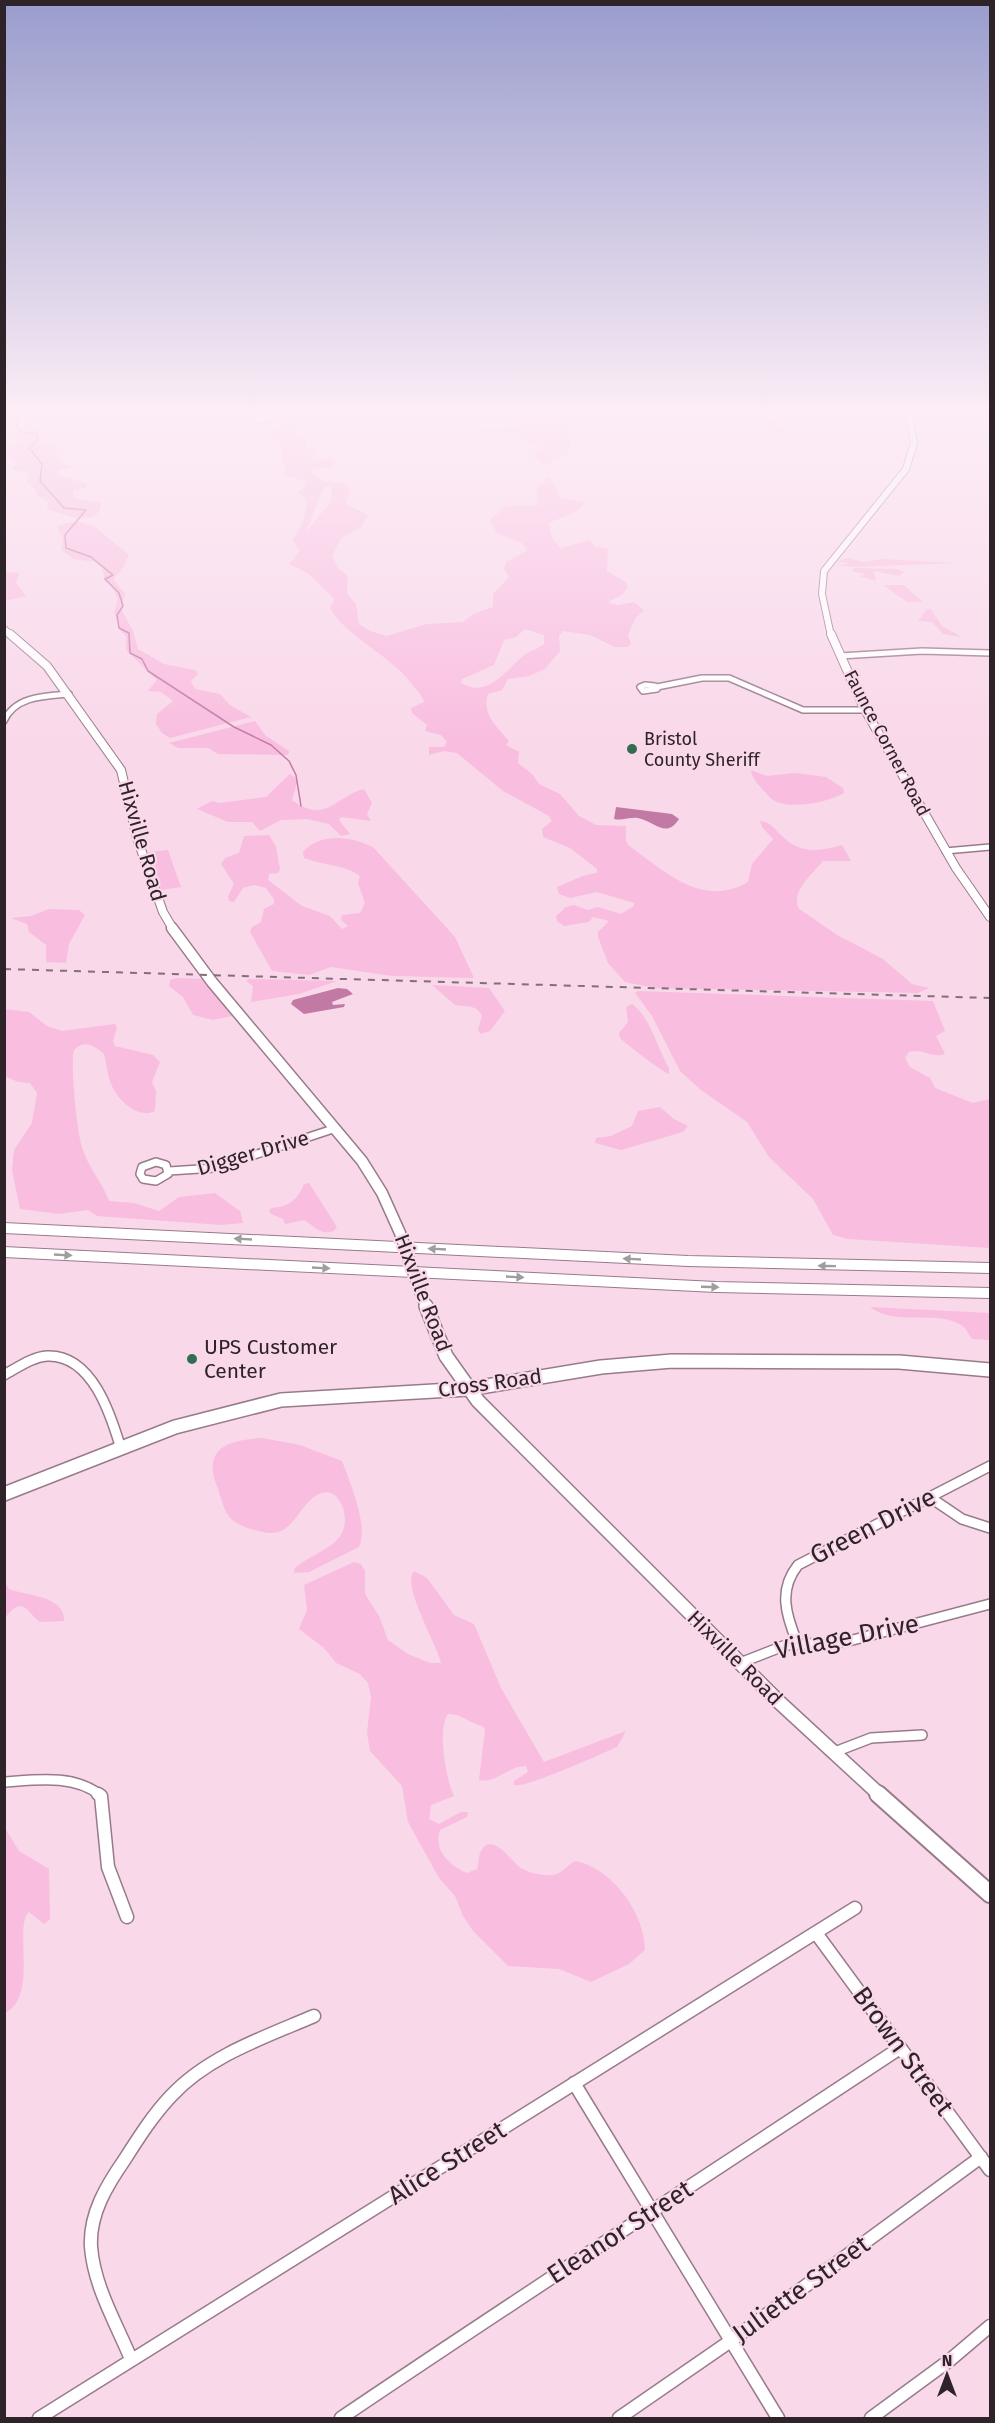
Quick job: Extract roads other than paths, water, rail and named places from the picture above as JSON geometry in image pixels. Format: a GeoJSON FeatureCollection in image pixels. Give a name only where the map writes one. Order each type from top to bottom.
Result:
{"type":"FeatureCollection","features":[{"type":"Feature","properties":{"kind":"highway"},"geometry":{"type":"LineString","coordinates":[[4,1227],[657,1260],[858,1267],[990,1268]]}},
{"type":"Feature","properties":{"kind":"highway"},"geometry":{"type":"LineString","coordinates":[[4,1252],[685,1286],[990,1293]]}},
{"type":"Feature","properties":{"kind":"highway"},"geometry":{"type":"LineString","coordinates":[[858,1267],[990,1259]]}},
{"type":"Feature","properties":{"kind":"highway"},"geometry":{"type":"LineString","coordinates":[[916,1292],[990,1301]]}},
{"type":"Feature","properties":{"kind":"street","name":"Faunce Corner Road"},"geometry":{"type":"LineString","coordinates":[[864,520],[824,570],[821,585],[822,600],[832,638],[866,710],[945,851],[990,917]]}},
{"type":"Feature","properties":{"kind":"street","name":"Hixville Road"},"geometry":{"type":"LineString","coordinates":[[4,629],[35,653],[69,693],[121,770],[135,832],[168,922],[212,982],[336,1128],[375,1179],[400,1233],[442,1348],[468,1389],[832,1753],[960,1870],[990,1894]]}},
{"type":"Feature","properties":{"kind":"street"},"geometry":{"type":"LineString","coordinates":[[840,656],[922,651],[990,652]]}},
{"type":"Feature","properties":{"kind":"street"},"geometry":{"type":"LineString","coordinates":[[657,687],[702,678],[729,678],[803,710],[866,710]]}},
{"type":"Feature","properties":{"kind":"street"},"geometry":{"type":"LineString","coordinates":[[4,721],[8,713],[28,699],[69,693]]}},
{"type":"Feature","properties":{"kind":"street"},"geometry":{"type":"LineString","coordinates":[[945,851],[990,847]]}},
{"type":"Feature","properties":{"kind":"street","name":"Digger Drive"},"geometry":{"type":"LineString","coordinates":[[169,1171],[214,1168],[336,1128]]}},
{"type":"Feature","properties":{"kind":"street"},"geometry":{"type":"LineString","coordinates":[[4,1375],[43,1357],[66,1360],[95,1386],[106,1406],[121,1449]]}},
{"type":"Feature","properties":{"kind":"street","name":"Cross Road"},"geometry":{"type":"LineString","coordinates":[[4,1494],[215,1416],[272,1402],[312,1397],[468,1389],[592,1368],[672,1360],[921,1363],[990,1370]]}},
{"type":"Feature","properties":{"kind":"street","name":"Green Drive"},"geometry":{"type":"LineString","coordinates":[[797,1642],[784,1599],[785,1586],[794,1570],[810,1557],[931,1498],[990,1466]]}},
{"type":"Feature","properties":{"kind":"street"},"geometry":{"type":"LineString","coordinates":[[931,1498],[962,1519],[990,1528]]}},
{"type":"Feature","properties":{"kind":"street","name":"Village Drive"},"geometry":{"type":"LineString","coordinates":[[740,1663],[797,1642],[845,1642],[990,1604]]}},
{"type":"Feature","properties":{"kind":"street"},"geometry":{"type":"LineString","coordinates":[[832,1753],[871,1738],[922,1735]]}},
{"type":"Feature","properties":{"kind":"street"},"geometry":{"type":"LineString","coordinates":[[4,1782],[52,1780],[78,1784],[95,1790],[99,1794],[108,1867],[127,1917]]}},
{"type":"Feature","properties":{"kind":"street","name":"Alice Street"},"geometry":{"type":"LineString","coordinates":[[39,2418],[855,1908]]}},
{"type":"Feature","properties":{"kind":"street","name":"Brown Street"},"geometry":{"type":"LineString","coordinates":[[816,1933],[990,2169]]}},
{"type":"Feature","properties":{"kind":"street"},"geometry":{"type":"LineString","coordinates":[[131,2359],[95,2269],[90,2247],[95,2212],[101,2194],[158,2111],[176,2092],[230,2054],[314,2016]]}},
{"type":"Feature","properties":{"kind":"street","name":"Eleanor Street"},"geometry":{"type":"LineString","coordinates":[[341,2418],[561,2269],[654,2211],[900,2048]]}},
{"type":"Feature","properties":{"kind":"street"},"geometry":{"type":"LineString","coordinates":[[574,2083],[778,2418]]}},
{"type":"Feature","properties":{"kind":"street","name":"Juliette Street"},"geometry":{"type":"LineString","coordinates":[[620,2418],[732,2340],[981,2157]]}},
{"type":"Feature","properties":{"kind":"street"},"geometry":{"type":"LineString","coordinates":[[872,2418],[950,2360],[990,2326]]}},
{"type":"Feature","properties":{"kind":"waterway"},"geometry":{"type":"LineString","coordinates":[[78,520],[65,535],[66,548],[91,557],[113,575],[105,579],[119,593],[123,606],[117,615],[119,628],[129,633],[130,653],[142,659],[148,671],[234,727],[271,745],[289,761],[296,775],[301,806]]}},
{"type":"Feature","properties":{"kind":"railway"},"geometry":{"type":"LineString","coordinates":[[4,969],[990,998]]}},
{"type":"Feature","properties":{"kind":"place","name":"Bristol County Sheriff"},"geometry":{"type":"Point","coordinates":[632,749]}},
{"type":"Feature","properties":{"kind":"place","name":"UPS Customer Center"},"geometry":{"type":"Point","coordinates":[192,1359]}}]}
